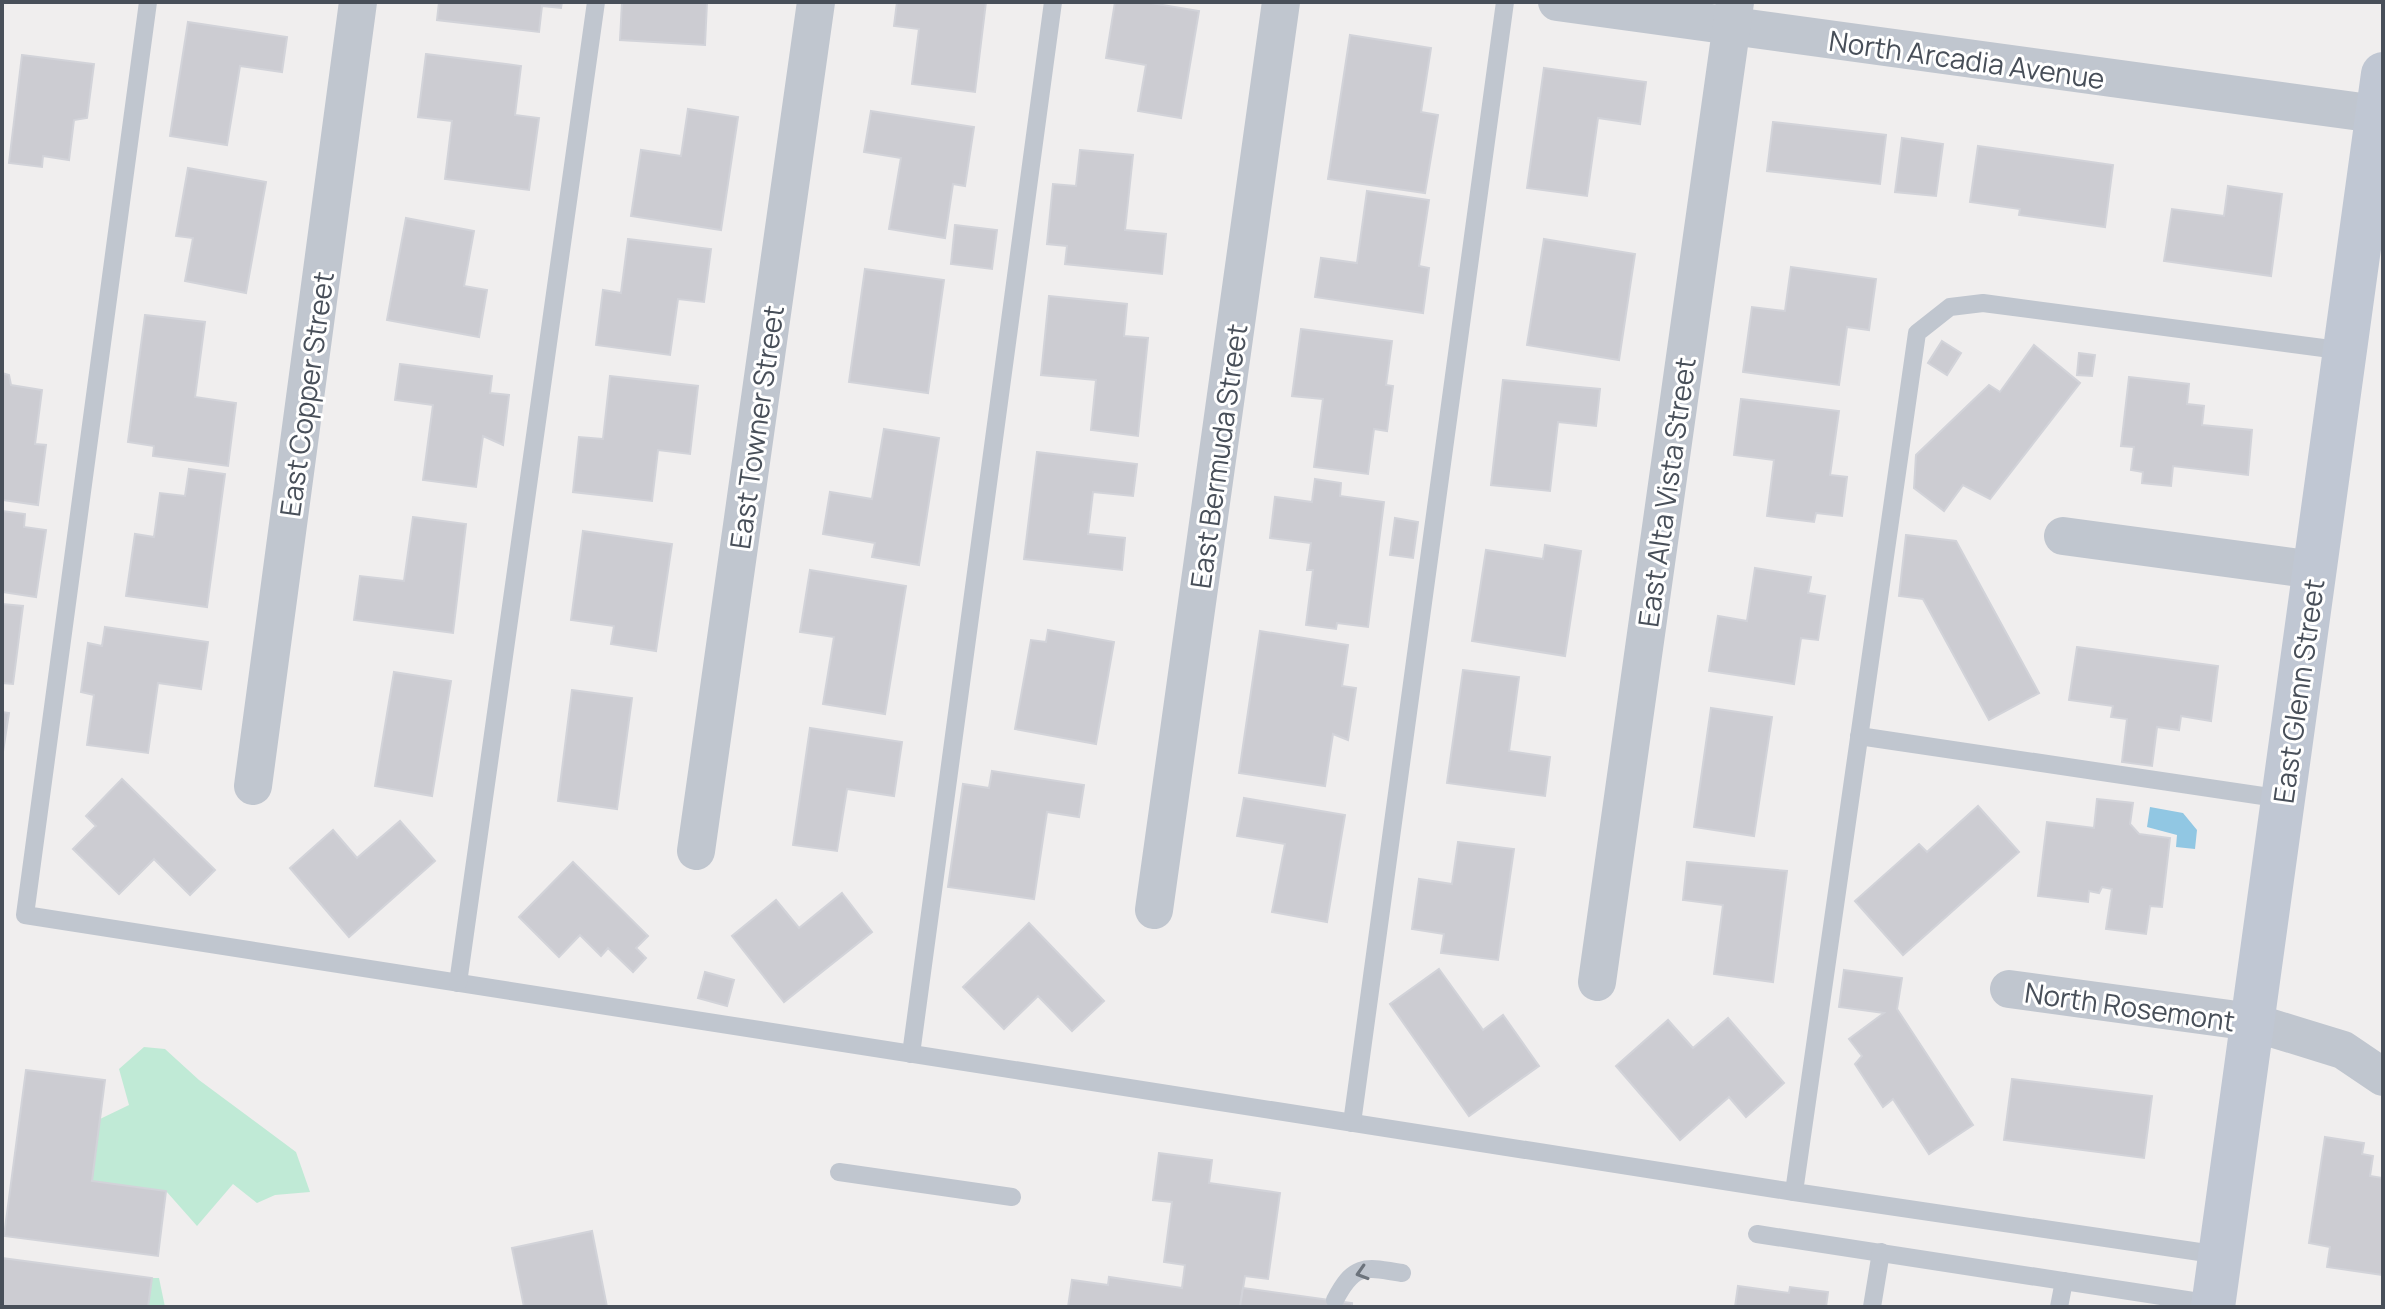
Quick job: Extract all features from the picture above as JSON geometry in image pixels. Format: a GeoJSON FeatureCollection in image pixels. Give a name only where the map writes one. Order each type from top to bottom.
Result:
{"type":"FeatureCollection","features":[{"type":"Feature","properties":{"kind":"street","name":"East Copper Street"},"geometry":{"type":"LineString","coordinates":[[253,786],[358,2]]}},
{"type":"Feature","properties":{"kind":"street","name":"East Towner Street"},"geometry":{"type":"LineString","coordinates":[[696,851],[816,2]]}},
{"type":"Feature","properties":{"kind":"street","name":"East Bermuda Street"},"geometry":{"type":"LineString","coordinates":[[1154,910],[1281,2]]}},
{"type":"Feature","properties":{"kind":"street","name":"North Arcadia Avenue"},"geometry":{"type":"LineString","coordinates":[[1557,2],[1733,15],[2381,101]]}},
{"type":"Feature","properties":{"kind":"street","name":"East Alta Vista Street"},"geometry":{"type":"LineString","coordinates":[[1597,982],[1733,15]]}},
{"type":"Feature","properties":{"kind":"street","name":"East Glenn Street"},"geometry":{"type":"LineString","coordinates":[[2213,1306],[2381,101]]}},
{"type":"Feature","properties":{"kind":"street"},"geometry":{"type":"LineString","coordinates":[[2063,536],[2315,570]]}},
{"type":"Feature","properties":{"kind":"street","name":"North Rosemont"},"geometry":{"type":"LineString","coordinates":[[2009,989],[2252,1022],[2343,1050],[2383,1077]]}},
{"type":"Feature","properties":{"kind":"lane"},"geometry":{"type":"LineString","coordinates":[[148,2],[25,915],[1794,1192],[2220,1255]]}},
{"type":"Feature","properties":{"kind":"lane"},"geometry":{"type":"LineString","coordinates":[[458,983],[596,2]]}},
{"type":"Feature","properties":{"kind":"lane"},"geometry":{"type":"LineString","coordinates":[[911,1054],[1053,2]]}},
{"type":"Feature","properties":{"kind":"lane"},"geometry":{"type":"LineString","coordinates":[[1352,1123],[1505,2]]}},
{"type":"Feature","properties":{"kind":"lane"},"geometry":{"type":"LineString","coordinates":[[1794,1192],[1917,333],[1950,307],[1983,303],[2346,351]]}},
{"type":"Feature","properties":{"kind":"lane"},"geometry":{"type":"LineString","coordinates":[[1859,736],[2283,799]]}},
{"type":"Feature","properties":{"kind":"lane"},"geometry":{"type":"LineString","coordinates":[[839,1172],[1012,1197]]}},
{"type":"Feature","properties":{"kind":"lane"},"geometry":{"type":"LineString","coordinates":[[1757,1234],[2213,1306]]}},
{"type":"Feature","properties":{"kind":"lane"},"geometry":{"type":"LineString","coordinates":[[1872,1307],[1881,1252]]}},
{"type":"Feature","properties":{"kind":"lane"},"geometry":{"type":"LineString","coordinates":[[1335,1300],[1349,1276],[1369,1268],[1402,1273]]}},
{"type":"Feature","properties":{"kind":"lane"},"geometry":{"type":"LineString","coordinates":[[2059,1307],[2064,1281]]}},
{"type":"Feature","properties":{"kind":"green space"},"geometry":{"type":"Polygon","coordinates":[[[144,1047],[165,1049],[199,1080],[296,1152],[310,1192],[275,1195],[257,1203],[233,1184],[197,1226],[166,1191],[92,1181],[100,1119],[129,1105],[119,1069],[144,1047]]]}},
{"type":"Feature","properties":{"kind":"green space"},"geometry":{"type":"Polygon","coordinates":[[[147,1278],[159,1278],[165,1307],[145,1307],[147,1278]]]}},
{"type":"Feature","properties":{"kind":"water"},"geometry":{"type":"Polygon","coordinates":[[[2150,807],[2183,813],[2197,830],[2195,849],[2176,847],[2177,835],[2147,827],[2150,807]]]}},
{"type":"Feature","properties":{"kind":"building"},"geometry":{"type":"Polygon","coordinates":[[[439,2],[562,2],[561,8],[542,6],[539,32],[437,20],[439,2]]]}},
{"type":"Feature","properties":{"kind":"building"},"geometry":{"type":"Polygon","coordinates":[[[622,2],[707,2],[705,45],[620,40],[622,2]]]}},
{"type":"Feature","properties":{"kind":"building"},"geometry":{"type":"Polygon","coordinates":[[[897,2],[986,2],[975,92],[912,84],[919,29],[894,26],[897,2]]]}},
{"type":"Feature","properties":{"kind":"building"},"geometry":{"type":"Polygon","coordinates":[[[1115,2],[1145,2],[1199,11],[1181,118],[1138,111],[1146,65],[1106,58],[1115,2]]]}},
{"type":"Feature","properties":{"kind":"building"},"geometry":{"type":"Polygon","coordinates":[[[188,22],[287,37],[282,72],[240,66],[227,145],[170,136],[188,22]]]}},
{"type":"Feature","properties":{"kind":"building"},"geometry":{"type":"Polygon","coordinates":[[[1350,35],[1431,48],[1421,112],[1438,115],[1425,193],[1328,179],[1350,35]]]}},
{"type":"Feature","properties":{"kind":"building"},"geometry":{"type":"Polygon","coordinates":[[[426,54],[521,66],[515,115],[539,118],[529,190],[445,179],[452,121],[418,117],[426,54]]]}},
{"type":"Feature","properties":{"kind":"building"},"geometry":{"type":"Polygon","coordinates":[[[22,55],[94,64],[87,118],[74,120],[69,160],[43,156],[42,167],[9,163],[22,55]]]}},
{"type":"Feature","properties":{"kind":"building"},"geometry":{"type":"Polygon","coordinates":[[[1544,68],[1646,82],[1640,124],[1598,118],[1587,196],[1527,188],[1544,68]]]}},
{"type":"Feature","properties":{"kind":"building"},"geometry":{"type":"Polygon","coordinates":[[[688,109],[738,117],[721,230],[631,216],[641,150],[681,156],[688,109]]]}},
{"type":"Feature","properties":{"kind":"building"},"geometry":{"type":"Polygon","coordinates":[[[871,111],[974,127],[965,186],[953,184],[945,238],[889,229],[901,158],[864,152],[871,111]]]}},
{"type":"Feature","properties":{"kind":"building"},"geometry":{"type":"Polygon","coordinates":[[[1773,122],[1886,135],[1880,184],[1767,171],[1773,122]]]}},
{"type":"Feature","properties":{"kind":"building"},"geometry":{"type":"Polygon","coordinates":[[[1902,138],[1943,144],[1936,196],[1895,192],[1902,138]]]}},
{"type":"Feature","properties":{"kind":"building"},"geometry":{"type":"Polygon","coordinates":[[[1978,146],[2113,165],[2105,227],[2019,215],[2020,209],[1970,202],[1978,146]]]}},
{"type":"Feature","properties":{"kind":"building"},"geometry":{"type":"Polygon","coordinates":[[[1080,150],[1133,155],[1125,230],[1166,234],[1162,274],[1065,264],[1067,246],[1047,244],[1053,184],[1076,186],[1080,150]]]}},
{"type":"Feature","properties":{"kind":"building"},"geometry":{"type":"Polygon","coordinates":[[[188,168],[266,182],[246,293],[185,281],[193,238],[176,236],[188,168]]]}},
{"type":"Feature","properties":{"kind":"building"},"geometry":{"type":"Polygon","coordinates":[[[2228,186],[2282,194],[2271,276],[2164,261],[2172,209],[2224,216],[2228,186]]]}},
{"type":"Feature","properties":{"kind":"building"},"geometry":{"type":"Polygon","coordinates":[[[1367,191],[1429,200],[1419,266],[1429,268],[1423,313],[1315,297],[1321,258],[1357,263],[1367,191]]]}},
{"type":"Feature","properties":{"kind":"building"},"geometry":{"type":"Polygon","coordinates":[[[406,218],[474,231],[464,286],[487,290],[479,337],[387,320],[406,218]]]}},
{"type":"Feature","properties":{"kind":"building"},"geometry":{"type":"Polygon","coordinates":[[[955,225],[997,230],[992,269],[951,264],[955,225]]]}},
{"type":"Feature","properties":{"kind":"building"},"geometry":{"type":"Polygon","coordinates":[[[628,239],[711,249],[704,302],[678,299],[670,355],[596,345],[603,290],[621,293],[628,239]]]}},
{"type":"Feature","properties":{"kind":"building"},"geometry":{"type":"Polygon","coordinates":[[[1544,239],[1635,254],[1619,360],[1527,345],[1544,239]]]}},
{"type":"Feature","properties":{"kind":"building"},"geometry":{"type":"Polygon","coordinates":[[[1791,267],[1876,279],[1869,330],[1847,327],[1839,385],[1743,372],[1752,307],[1785,311],[1791,267]]]}},
{"type":"Feature","properties":{"kind":"building"},"geometry":{"type":"Polygon","coordinates":[[[865,269],[944,280],[928,393],[849,382],[865,269]]]}},
{"type":"Feature","properties":{"kind":"building"},"geometry":{"type":"Polygon","coordinates":[[[1049,296],[1127,304],[1124,336],[1148,338],[1138,436],[1091,430],[1096,380],[1041,375],[1049,296]]]}},
{"type":"Feature","properties":{"kind":"building"},"geometry":{"type":"Polygon","coordinates":[[[145,315],[205,322],[195,397],[236,403],[228,466],[153,456],[154,446],[128,442],[145,315]]]}},
{"type":"Feature","properties":{"kind":"building"},"geometry":{"type":"Polygon","coordinates":[[[1301,329],[1392,341],[1386,385],[1393,386],[1387,431],[1374,429],[1368,474],[1314,467],[1323,399],[1292,396],[1301,329]]]}},
{"type":"Feature","properties":{"kind":"building"},"geometry":{"type":"Polygon","coordinates":[[[1942,341],[1961,353],[1947,375],[1928,363],[1942,341]]]}},
{"type":"Feature","properties":{"kind":"building"},"geometry":{"type":"Polygon","coordinates":[[[2034,345],[2080,383],[1990,499],[1963,485],[1944,511],[1914,488],[1916,455],[1989,385],[2000,392],[2034,345]]]}},
{"type":"Feature","properties":{"kind":"building"},"geometry":{"type":"Polygon","coordinates":[[[2079,353],[2095,355],[2092,376],[2077,375],[2079,353]]]}},
{"type":"Feature","properties":{"kind":"building"},"geometry":{"type":"Polygon","coordinates":[[[400,364],[492,376],[490,393],[509,395],[503,445],[483,436],[476,487],[423,480],[433,405],[395,400],[400,364]]]}},
{"type":"Feature","properties":{"kind":"building"},"geometry":{"type":"Polygon","coordinates":[[[2,373],[9,375],[11,385],[42,390],[35,444],[46,445],[38,505],[2,500],[2,373]]]}},
{"type":"Feature","properties":{"kind":"building"},"geometry":{"type":"Polygon","coordinates":[[[610,376],[698,386],[690,454],[658,450],[652,501],[573,492],[579,437],[603,439],[610,376]]]}},
{"type":"Feature","properties":{"kind":"building"},"geometry":{"type":"Polygon","coordinates":[[[2129,377],[2189,384],[2187,404],[2204,406],[2202,425],[2252,430],[2248,475],[2173,466],[2171,486],[2142,483],[2143,472],[2131,470],[2134,447],[2121,446],[2129,377]]]}},
{"type":"Feature","properties":{"kind":"building"},"geometry":{"type":"Polygon","coordinates":[[[1503,380],[1600,389],[1596,426],[1558,422],[1550,491],[1491,485],[1503,380]]]}},
{"type":"Feature","properties":{"kind":"building"},"geometry":{"type":"Polygon","coordinates":[[[1741,399],[1839,411],[1830,475],[1847,477],[1842,516],[1816,513],[1814,522],[1767,516],[1774,460],[1734,455],[1741,399]]]}},
{"type":"Feature","properties":{"kind":"building"},"geometry":{"type":"Polygon","coordinates":[[[884,429],[939,438],[919,565],[872,557],[875,543],[823,534],[830,492],[872,499],[884,429]]]}},
{"type":"Feature","properties":{"kind":"building"},"geometry":{"type":"Polygon","coordinates":[[[1037,452],[1137,464],[1133,496],[1093,492],[1088,534],[1125,538],[1122,570],[1024,559],[1037,452]]]}},
{"type":"Feature","properties":{"kind":"building"},"geometry":{"type":"Polygon","coordinates":[[[189,469],[225,474],[207,607],[126,596],[135,534],[154,537],[160,493],[185,496],[189,469]]]}},
{"type":"Feature","properties":{"kind":"building"},"geometry":{"type":"Polygon","coordinates":[[[1315,479],[1341,483],[1340,496],[1384,502],[1368,627],[1337,623],[1336,629],[1306,625],[1313,570],[1307,570],[1311,543],[1270,538],[1275,497],[1312,502],[1315,479]]]}},
{"type":"Feature","properties":{"kind":"building"},"geometry":{"type":"Polygon","coordinates":[[[2,511],[25,514],[24,527],[46,530],[36,597],[2,592],[2,511]]]}},
{"type":"Feature","properties":{"kind":"building"},"geometry":{"type":"Polygon","coordinates":[[[413,517],[466,524],[453,633],[354,620],[360,576],[404,581],[413,517]]]}},
{"type":"Feature","properties":{"kind":"building"},"geometry":{"type":"Polygon","coordinates":[[[1395,518],[1418,522],[1413,558],[1390,555],[1395,518]]]}},
{"type":"Feature","properties":{"kind":"building"},"geometry":{"type":"Polygon","coordinates":[[[583,531],[672,544],[656,651],[611,644],[614,626],[571,620],[583,531]]]}},
{"type":"Feature","properties":{"kind":"building"},"geometry":{"type":"Polygon","coordinates":[[[1906,535],[1956,541],[2039,693],[1989,720],[1923,599],[1899,596],[1906,535]]]}},
{"type":"Feature","properties":{"kind":"building"},"geometry":{"type":"Polygon","coordinates":[[[1545,545],[1581,551],[1565,656],[1472,641],[1486,550],[1543,559],[1545,545]]]}},
{"type":"Feature","properties":{"kind":"building"},"geometry":{"type":"Polygon","coordinates":[[[1755,568],[1811,577],[1808,593],[1825,596],[1818,640],[1801,638],[1794,684],[1709,671],[1718,616],[1747,621],[1755,568]]]}},
{"type":"Feature","properties":{"kind":"building"},"geometry":{"type":"Polygon","coordinates":[[[810,570],[906,586],[885,714],[823,704],[834,637],[800,632],[810,570]]]}},
{"type":"Feature","properties":{"kind":"building"},"geometry":{"type":"Polygon","coordinates":[[[2,604],[23,606],[13,684],[2,683],[2,604]]]}},
{"type":"Feature","properties":{"kind":"building"},"geometry":{"type":"Polygon","coordinates":[[[105,627],[208,642],[201,689],[158,683],[148,753],[87,745],[94,695],[81,692],[88,643],[102,646],[105,627]]]}},
{"type":"Feature","properties":{"kind":"building"},"geometry":{"type":"Polygon","coordinates":[[[1048,630],[1114,642],[1096,744],[1015,729],[1031,640],[1046,642],[1048,630]]]}},
{"type":"Feature","properties":{"kind":"building"},"geometry":{"type":"Polygon","coordinates":[[[1260,631],[1348,645],[1342,686],[1356,688],[1348,740],[1333,734],[1325,786],[1239,773],[1260,631]]]}},
{"type":"Feature","properties":{"kind":"building"},"geometry":{"type":"Polygon","coordinates":[[[2077,647],[2218,666],[2211,721],[2181,716],[2179,730],[2157,727],[2152,766],[2122,762],[2127,719],[2111,717],[2113,706],[2069,700],[2077,647]]]}},
{"type":"Feature","properties":{"kind":"building"},"geometry":{"type":"Polygon","coordinates":[[[1463,670],[1519,677],[1509,751],[1550,757],[1545,796],[1447,783],[1463,670]]]}},
{"type":"Feature","properties":{"kind":"building"},"geometry":{"type":"Polygon","coordinates":[[[394,672],[451,681],[432,796],[375,786],[394,672]]]}},
{"type":"Feature","properties":{"kind":"building"},"geometry":{"type":"Polygon","coordinates":[[[572,690],[632,698],[617,809],[558,801],[572,690]]]}},
{"type":"Feature","properties":{"kind":"building"},"geometry":{"type":"Polygon","coordinates":[[[1711,708],[1772,717],[1754,836],[1694,827],[1711,708]]]}},
{"type":"Feature","properties":{"kind":"building"},"geometry":{"type":"Polygon","coordinates":[[[2,712],[9,713],[2,758],[2,712]]]}},
{"type":"Feature","properties":{"kind":"building"},"geometry":{"type":"Polygon","coordinates":[[[810,728],[902,742],[894,796],[847,789],[837,851],[793,845],[810,728]]]}},
{"type":"Feature","properties":{"kind":"building"},"geometry":{"type":"Polygon","coordinates":[[[992,771],[1084,785],[1079,817],[1047,812],[1034,899],[948,887],[963,784],[989,788],[992,771]]]}},
{"type":"Feature","properties":{"kind":"building"},"geometry":{"type":"Polygon","coordinates":[[[122,779],[215,870],[190,895],[154,859],[119,894],[73,849],[96,826],[86,816],[122,779]]]}},
{"type":"Feature","properties":{"kind":"building"},"geometry":{"type":"Polygon","coordinates":[[[1244,798],[1345,815],[1327,922],[1272,912],[1285,844],[1237,836],[1244,798]]]}},
{"type":"Feature","properties":{"kind":"building"},"geometry":{"type":"Polygon","coordinates":[[[2097,799],[2133,803],[2130,824],[2139,834],[2170,838],[2162,907],[2150,906],[2146,934],[2106,929],[2112,889],[2102,887],[2099,893],[2089,891],[2088,902],[2038,896],[2047,822],[2094,828],[2097,799]]]}},
{"type":"Feature","properties":{"kind":"building"},"geometry":{"type":"Polygon","coordinates":[[[1978,806],[2019,852],[1903,955],[1855,901],[1919,844],[1927,852],[1978,806]]]}},
{"type":"Feature","properties":{"kind":"building"},"geometry":{"type":"Polygon","coordinates":[[[400,821],[435,861],[349,937],[290,868],[333,830],[357,858],[400,821]]]}},
{"type":"Feature","properties":{"kind":"building"},"geometry":{"type":"Polygon","coordinates":[[[1458,842],[1514,849],[1498,960],[1441,953],[1444,934],[1412,929],[1419,879],[1452,884],[1458,842]]]}},
{"type":"Feature","properties":{"kind":"building"},"geometry":{"type":"Polygon","coordinates":[[[573,862],[648,936],[636,948],[646,958],[633,972],[608,948],[601,956],[580,935],[559,957],[519,917],[573,862]]]}},
{"type":"Feature","properties":{"kind":"building"},"geometry":{"type":"Polygon","coordinates":[[[1687,862],[1787,871],[1773,982],[1714,974],[1723,905],[1683,900],[1687,862]]]}},
{"type":"Feature","properties":{"kind":"building"},"geometry":{"type":"Polygon","coordinates":[[[842,893],[872,932],[784,1002],[732,936],[776,900],[799,928],[842,893]]]}},
{"type":"Feature","properties":{"kind":"building"},"geometry":{"type":"Polygon","coordinates":[[[1029,923],[1104,1001],[1072,1031],[1038,996],[1004,1029],[963,987],[1029,923]]]}},
{"type":"Feature","properties":{"kind":"building"},"geometry":{"type":"Polygon","coordinates":[[[1439,969],[1483,1030],[1503,1015],[1539,1066],[1469,1116],[1390,1004],[1439,969]]]}},
{"type":"Feature","properties":{"kind":"building"},"geometry":{"type":"Polygon","coordinates":[[[1844,970],[1902,978],[1897,1009],[1973,1125],[1929,1154],[1893,1099],[1883,1107],[1855,1064],[1862,1056],[1849,1039],[1884,1013],[1839,1007],[1844,970]]]}},
{"type":"Feature","properties":{"kind":"building"},"geometry":{"type":"Polygon","coordinates":[[[705,972],[734,980],[727,1006],[698,998],[705,972]]]}},
{"type":"Feature","properties":{"kind":"building"},"geometry":{"type":"Polygon","coordinates":[[[1728,1018],[1784,1083],[1746,1117],[1729,1097],[1680,1140],[1616,1066],[1668,1020],[1693,1048],[1728,1018]]]}},
{"type":"Feature","properties":{"kind":"building"},"geometry":{"type":"Polygon","coordinates":[[[26,1070],[105,1080],[92,1181],[166,1191],[158,1256],[4,1236],[26,1070]]]}},
{"type":"Feature","properties":{"kind":"building"},"geometry":{"type":"Polygon","coordinates":[[[2012,1079],[2152,1096],[2144,1158],[2004,1140],[2012,1079]]]}},
{"type":"Feature","properties":{"kind":"building"},"geometry":{"type":"Polygon","coordinates":[[[2325,1137],[2364,1143],[2362,1154],[2373,1156],[2370,1176],[2383,1178],[2383,1275],[2327,1267],[2330,1247],[2309,1243],[2325,1137]]]}},
{"type":"Feature","properties":{"kind":"building"},"geometry":{"type":"Polygon","coordinates":[[[1159,1153],[1212,1160],[1209,1183],[1280,1193],[1268,1279],[1245,1276],[1240,1307],[1068,1307],[1072,1280],[1108,1285],[1109,1277],[1182,1288],[1185,1265],[1164,1262],[1172,1202],[1153,1200],[1159,1153]]]}},
{"type":"Feature","properties":{"kind":"building"},"geometry":{"type":"Polygon","coordinates":[[[592,1231],[607,1307],[524,1307],[512,1248],[592,1231]]]}},
{"type":"Feature","properties":{"kind":"building"},"geometry":{"type":"Polygon","coordinates":[[[2,1258],[152,1278],[148,1307],[2,1307],[2,1258]]]}},
{"type":"Feature","properties":{"kind":"building"},"geometry":{"type":"Polygon","coordinates":[[[1738,1286],[1789,1293],[1790,1287],[1828,1292],[1826,1307],[1735,1307],[1738,1286]]]}},
{"type":"Feature","properties":{"kind":"building"},"geometry":{"type":"Polygon","coordinates":[[[1243,1288],[1352,1303],[1352,1307],[1240,1307],[1243,1288]]]}}]}
